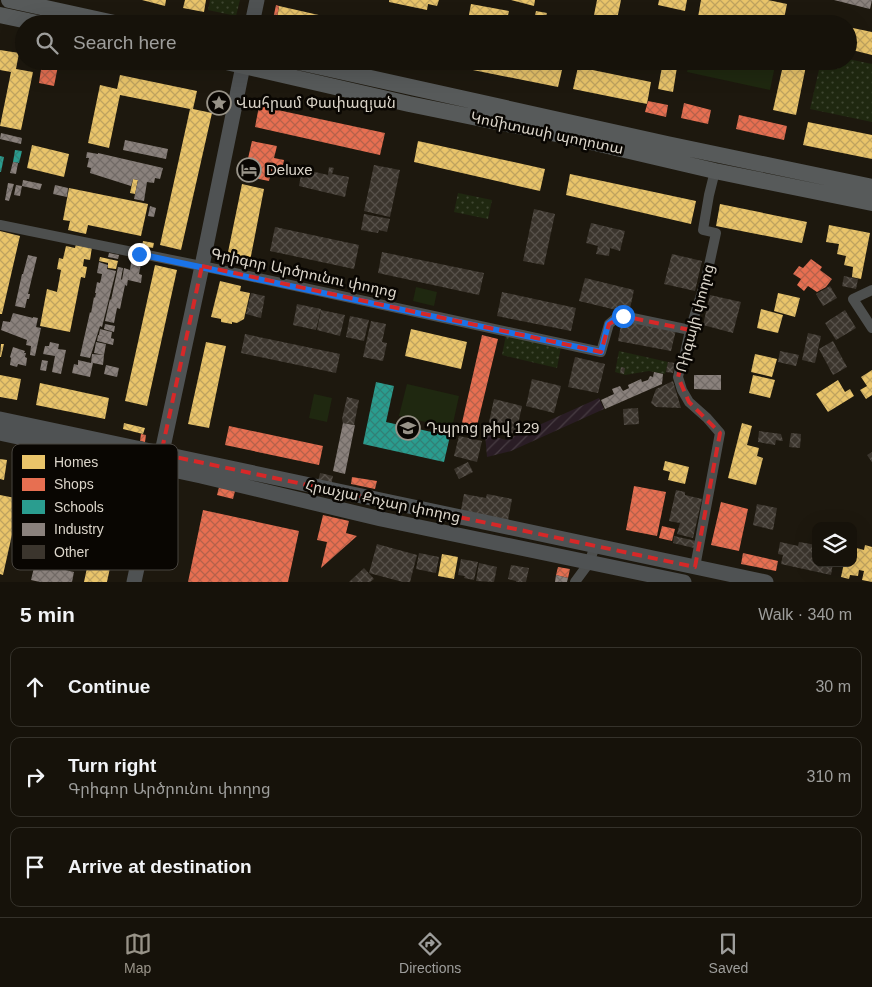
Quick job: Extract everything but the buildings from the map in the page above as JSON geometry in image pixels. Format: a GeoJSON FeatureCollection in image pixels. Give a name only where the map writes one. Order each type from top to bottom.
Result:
{"type":"FeatureCollection","features":[{"type":"Feature","properties":{"kind":"main road"},"geometry":{"type":"LineString","coordinates":[[9,0],[78,15]]}},
{"type":"Feature","properties":{"kind":"main road"},"geometry":{"type":"LineString","coordinates":[[254,15],[257,0]]}},
{"type":"Feature","properties":{"kind":"main road"},"geometry":{"type":"LineString","coordinates":[[0,15],[15,18]]}},
{"type":"Feature","properties":{"kind":"main road"},"geometry":{"type":"LineString","coordinates":[[163,444],[202,266],[242,70]]}},
{"type":"Feature","properties":{"kind":"main road","name":"Կոմիտասի պողոտա"},"geometry":{"type":"LineString","coordinates":[[268,70],[399,102],[561,135],[715,171],[872,203]]}},
{"type":"Feature","properties":{"kind":"main road","name":"Կոմիտասի պողոտա"},"geometry":{"type":"LineString","coordinates":[[334,70],[666,144],[872,187]]}},
{"type":"Feature","properties":{"kind":"main road","name":"Հրաչյա Քոչար փողոց"},"geometry":{"type":"LineString","coordinates":[[0,420],[95,444]]}},
{"type":"Feature","properties":{"kind":"main road","name":"Հրաչյա Քոչար փողոց"},"geometry":{"type":"LineString","coordinates":[[0,433],[65,444]]}},
{"type":"Feature","properties":{"kind":"main road","name":"Հրաչյա Քոչար փողոց"},"geometry":{"type":"LineString","coordinates":[[178,464],[595,546],[766,582]]}},
{"type":"Feature","properties":{"kind":"main road","name":"Հրաչյա Քոչար փողոց"},"geometry":{"type":"LineString","coordinates":[[178,467],[201,476],[381,519],[682,582]]}},
{"type":"Feature","properties":{"kind":"street","name":"Ռիգայի փողոց"},"geometry":{"type":"LineString","coordinates":[[695,567],[720,433],[690,402],[682,390],[678,377],[706,279],[716,233],[703,230],[715,171]]}},
{"type":"Feature","properties":{"kind":"street","name":"Գրիգոր Արծրունու փողոց"},"geometry":{"type":"LineString","coordinates":[[0,225],[202,266],[601,352],[608,324],[616,318],[623,316],[690,330]]}},
{"type":"Feature","properties":{"kind":"street"},"geometry":{"type":"LineString","coordinates":[[872,290],[853,299],[872,328]]}},
{"type":"Feature","properties":{"kind":"street"},"geometry":{"type":"LineString","coordinates":[[575,582],[589,563],[595,546]]}},
{"type":"Feature","properties":{"kind":"highlighted area"},"geometry":{"type":"Polygon","coordinates":[[[202,266],[601,352],[609,324],[623,316],[690,330],[678,377],[689,402],[720,433],[695,567],[161,454],[202,266]]]}},
{"type":"Feature","properties":{"kind":"shaded area"},"geometry":{"type":"Polygon","coordinates":[[[599,398],[604,409],[511,451],[487,457],[485,434],[506,440],[599,398]]]}},
{"type":"Feature","properties":{"kind":"green space"},"geometry":{"type":"Polygon","coordinates":[[[210,0],[240,0],[236,15],[208,10],[210,0]]]}},
{"type":"Feature","properties":{"kind":"green space"},"geometry":{"type":"Polygon","coordinates":[[[857,61],[872,64],[872,122],[810,109],[819,70],[857,70],[857,61]]]}},
{"type":"Feature","properties":{"kind":"green space"},"geometry":{"type":"Polygon","coordinates":[[[687,70],[774,70],[770,90],[687,72],[687,70]]]}},
{"type":"Feature","properties":{"kind":"green space"},"geometry":{"type":"Polygon","coordinates":[[[458,193],[492,200],[488,219],[454,212],[458,193]]]}},
{"type":"Feature","properties":{"kind":"green space"},"geometry":{"type":"Polygon","coordinates":[[[416,287],[437,292],[434,306],[413,301],[416,287]]]}},
{"type":"Feature","properties":{"kind":"green space"},"geometry":{"type":"Polygon","coordinates":[[[506,335],[561,347],[557,368],[502,355],[506,335]]]}},
{"type":"Feature","properties":{"kind":"green space"},"geometry":{"type":"Polygon","coordinates":[[[619,351],[668,362],[665,374],[649,371],[625,375],[615,372],[619,351]]]}},
{"type":"Feature","properties":{"kind":"green space"},"geometry":{"type":"Polygon","coordinates":[[[407,384],[459,396],[452,428],[399,416],[407,384]]]}},
{"type":"Feature","properties":{"kind":"green space"},"geometry":{"type":"Polygon","coordinates":[[[314,394],[332,398],[327,422],[309,418],[314,394]]]}},
{"type":"Feature","properties":{"kind":"place","name":"Վահրամ Փափազյան"},"geometry":{"type":"Point","coordinates":[219,103]}},
{"type":"Feature","properties":{"kind":"place","name":"Deluxe"},"geometry":{"type":"Point","coordinates":[249,170]}},
{"type":"Feature","properties":{"kind":"place","name":"Դպրոց թիվ 129"},"geometry":{"type":"Point","coordinates":[408,428]}},
{"type":"Feature","properties":{"kind":"route"},"geometry":{"type":"LineString","coordinates":[[139,254],[601,352],[608,324],[616,318],[623,316]]}}]}
